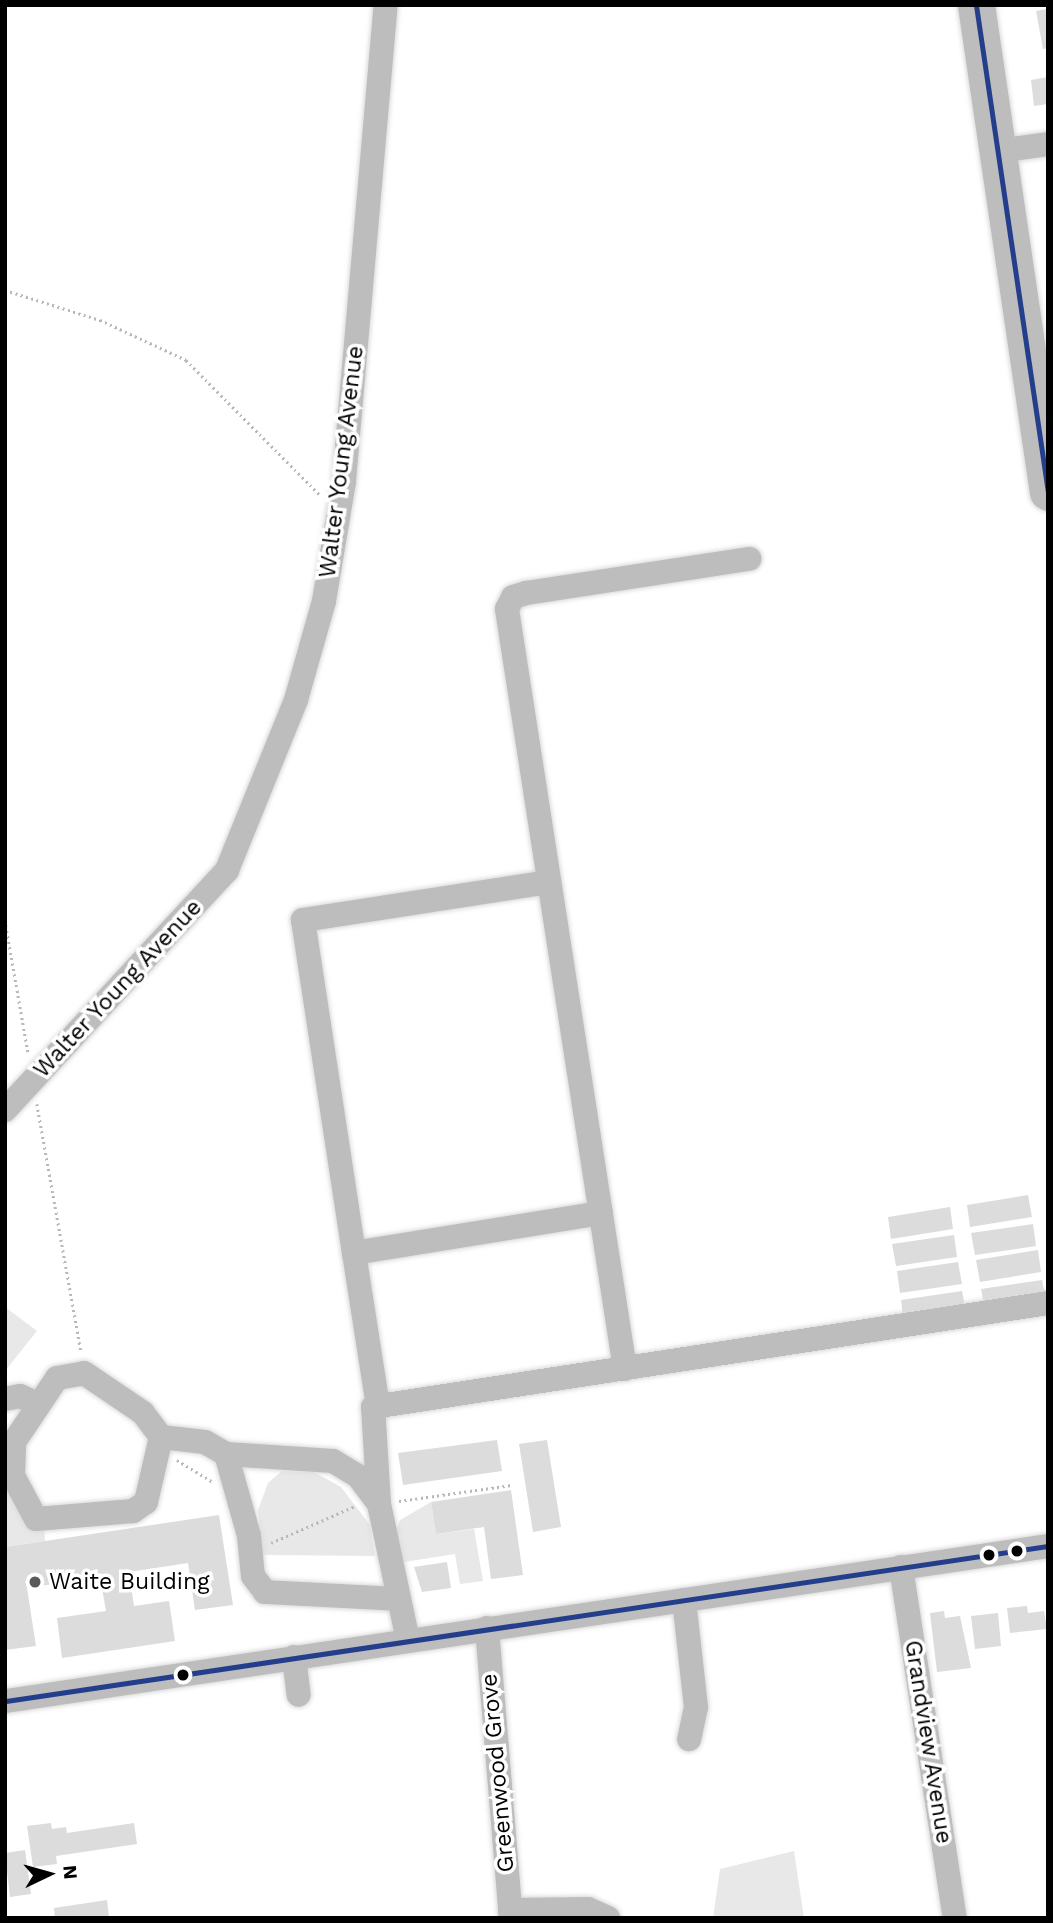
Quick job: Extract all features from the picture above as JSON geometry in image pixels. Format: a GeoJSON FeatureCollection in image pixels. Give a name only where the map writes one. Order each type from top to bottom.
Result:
{"type":"FeatureCollection","features":[{"type":"Feature","properties":{"kind":"highway"},"geometry":{"type":"LineString","coordinates":[[976,5],[1048,492]]}},
{"type":"Feature","properties":{"kind":"street","name":"Walter Young Avenue"},"geometry":{"type":"LineString","coordinates":[[5,1110],[227,870],[296,700],[324,601],[338,518],[386,5]]}},
{"type":"Feature","properties":{"kind":"street"},"geometry":{"type":"LineString","coordinates":[[998,151],[1048,144]]}},
{"type":"Feature","properties":{"kind":"street"},"geometry":{"type":"LineString","coordinates":[[625,1368],[507,609],[513,597],[749,559]]}},
{"type":"Feature","properties":{"kind":"street"},"geometry":{"type":"LineString","coordinates":[[408,1640],[377,1501],[378,1407],[303,920],[549,882]]}},
{"type":"Feature","properties":{"kind":"street"},"geometry":{"type":"LineString","coordinates":[[354,1253],[601,1213]]}},
{"type":"Feature","properties":{"kind":"street"},"geometry":{"type":"LineString","coordinates":[[378,1407],[1048,1304]]}},
{"type":"Feature","properties":{"kind":"street"},"geometry":{"type":"LineString","coordinates":[[161,1437],[140,1508],[36,1519],[19,1497],[11,1460],[21,1426],[57,1378],[85,1373],[143,1413],[161,1437],[205,1442],[226,1454],[333,1461],[358,1476],[377,1501]]}},
{"type":"Feature","properties":{"kind":"street"},"geometry":{"type":"LineString","coordinates":[[5,1399],[20,1396],[38,1404]]}},
{"type":"Feature","properties":{"kind":"street"},"geometry":{"type":"LineString","coordinates":[[226,1454],[250,1552],[253,1576],[265,1592],[399,1599]]}},
{"type":"Feature","properties":{"kind":"street"},"geometry":{"type":"LineString","coordinates":[[6,1704],[293,1657],[1048,1546]]}},
{"type":"Feature","properties":{"kind":"street","name":"Grandview Avenue"},"geometry":{"type":"LineString","coordinates":[[901,1567],[955,1918]]}},
{"type":"Feature","properties":{"kind":"street"},"geometry":{"type":"LineString","coordinates":[[684,1600],[696,1707],[689,1739]]}},
{"type":"Feature","properties":{"kind":"street","name":"Greenwood Grove"},"geometry":{"type":"LineString","coordinates":[[487,1628],[510,1914]]}},
{"type":"Feature","properties":{"kind":"street"},"geometry":{"type":"LineString","coordinates":[[293,1657],[299,1695]]}},
{"type":"Feature","properties":{"kind":"street"},"geometry":{"type":"LineString","coordinates":[[510,1914],[587,1909],[608,1918]]}},
{"type":"Feature","properties":{"kind":"path"},"geometry":{"type":"LineString","coordinates":[[5,290],[100,320],[186,360],[273,443],[338,518]]}},
{"type":"Feature","properties":{"kind":"path"},"geometry":{"type":"LineString","coordinates":[[5,920],[85,1373]]}},
{"type":"Feature","properties":{"kind":"path"},"geometry":{"type":"LineString","coordinates":[[250,1552],[377,1501],[511,1485]]}},
{"type":"Feature","properties":{"kind":"shaded area"},"geometry":{"type":"Polygon","coordinates":[[[5,1307],[37,1331],[5,1371],[5,1307]]]}},
{"type":"Feature","properties":{"kind":"shaded area"},"geometry":{"type":"Polygon","coordinates":[[[5,1469],[44,1526],[45,1541],[5,1547],[5,1469]]]}},
{"type":"Feature","properties":{"kind":"shaded area"},"geometry":{"type":"Polygon","coordinates":[[[282,1471],[314,1472],[341,1487],[370,1525],[375,1556],[262,1555],[258,1510],[268,1483],[282,1471]]]}},
{"type":"Feature","properties":{"kind":"shaded area"},"geometry":{"type":"Polygon","coordinates":[[[431,1502],[436,1534],[474,1529],[483,1581],[460,1584],[455,1554],[404,1562],[396,1531],[400,1520],[431,1502]]]}},
{"type":"Feature","properties":{"kind":"shaded area"},"geometry":{"type":"Polygon","coordinates":[[[794,1851],[804,1918],[713,1918],[720,1869],[794,1851]]]}},
{"type":"Feature","properties":{"kind":"building"},"geometry":{"type":"Polygon","coordinates":[[[1047,9],[1048,48],[1043,49],[1036,11],[1047,9]]]}},
{"type":"Feature","properties":{"kind":"building"},"geometry":{"type":"Polygon","coordinates":[[[1048,77],[1048,104],[1034,106],[1031,80],[1048,77]]]}},
{"type":"Feature","properties":{"kind":"building"},"geometry":{"type":"Polygon","coordinates":[[[1028,1195],[1032,1217],[970,1227],[967,1205],[1028,1195]]]}},
{"type":"Feature","properties":{"kind":"building"},"geometry":{"type":"Polygon","coordinates":[[[950,1207],[953,1229],[891,1239],[888,1217],[950,1207]]]}},
{"type":"Feature","properties":{"kind":"building"},"geometry":{"type":"Polygon","coordinates":[[[1033,1224],[1036,1246],[975,1255],[971,1233],[1033,1224]]]}},
{"type":"Feature","properties":{"kind":"building"},"geometry":{"type":"Polygon","coordinates":[[[954,1235],[957,1257],[896,1266],[892,1244],[954,1235]]]}},
{"type":"Feature","properties":{"kind":"building"},"geometry":{"type":"Polygon","coordinates":[[[1038,1250],[1041,1272],[980,1282],[976,1260],[1038,1250]]]}},
{"type":"Feature","properties":{"kind":"building"},"geometry":{"type":"Polygon","coordinates":[[[958,1262],[962,1284],[900,1293],[897,1271],[958,1262]]]}},
{"type":"Feature","properties":{"kind":"building"},"geometry":{"type":"Polygon","coordinates":[[[1042,1280],[1045,1296],[984,1305],[981,1289],[1042,1280]]]}},
{"type":"Feature","properties":{"kind":"building"},"geometry":{"type":"Polygon","coordinates":[[[962,1291],[965,1307],[903,1316],[901,1300],[962,1291]]]}},
{"type":"Feature","properties":{"kind":"building"},"geometry":{"type":"Polygon","coordinates":[[[497,1440],[502,1471],[403,1485],[398,1453],[497,1440]]]}},
{"type":"Feature","properties":{"kind":"building"},"geometry":{"type":"Polygon","coordinates":[[[547,1440],[561,1527],[533,1532],[519,1444],[547,1440]]]}},
{"type":"Feature","properties":{"kind":"building"},"geometry":{"type":"Polygon","coordinates":[[[511,1490],[523,1575],[491,1579],[484,1527],[436,1534],[431,1502],[511,1490]]]}},
{"type":"Feature","properties":{"kind":"building","name":"Waite Building"},"geometry":{"type":"Polygon","coordinates":[[[219,1515],[233,1605],[195,1610],[188,1563],[129,1572],[134,1606],[169,1601],[175,1641],[62,1658],[57,1618],[106,1611],[100,1577],[27,1588],[36,1646],[5,1650],[5,1547],[219,1515]]]}},
{"type":"Feature","properties":{"kind":"building"},"geometry":{"type":"Polygon","coordinates":[[[447,1562],[451,1588],[422,1592],[414,1567],[447,1562]]]}},
{"type":"Feature","properties":{"kind":"building"},"geometry":{"type":"Polygon","coordinates":[[[1027,1606],[1028,1613],[1044,1611],[1047,1629],[1010,1633],[1007,1608],[1027,1606]]]}},
{"type":"Feature","properties":{"kind":"building"},"geometry":{"type":"Polygon","coordinates":[[[944,1611],[945,1618],[960,1616],[971,1668],[937,1672],[930,1613],[944,1611]]]}},
{"type":"Feature","properties":{"kind":"building"},"geometry":{"type":"Polygon","coordinates":[[[998,1613],[1001,1646],[975,1649],[971,1616],[998,1613]]]}},
{"type":"Feature","properties":{"kind":"building"},"geometry":{"type":"Polygon","coordinates":[[[51,1823],[52,1829],[66,1827],[67,1833],[134,1823],[137,1844],[56,1856],[57,1864],[33,1867],[27,1826],[51,1823]]]}},
{"type":"Feature","properties":{"kind":"building"},"geometry":{"type":"Polygon","coordinates":[[[25,1850],[31,1894],[10,1897],[5,1853],[25,1850]]]}},
{"type":"Feature","properties":{"kind":"building"},"geometry":{"type":"Polygon","coordinates":[[[107,1900],[109,1918],[55,1918],[54,1908],[107,1900]]]}},
{"type":"Feature","properties":{"kind":"transit line"},"geometry":{"type":"LineString","coordinates":[[976,5],[1048,490]]}},
{"type":"Feature","properties":{"kind":"transit line"},"geometry":{"type":"LineString","coordinates":[[6,1701],[1048,1546]]}},
{"type":"Feature","properties":{"kind":"place","name":"Waite Building"},"geometry":{"type":"Point","coordinates":[35,1582]}}]}
